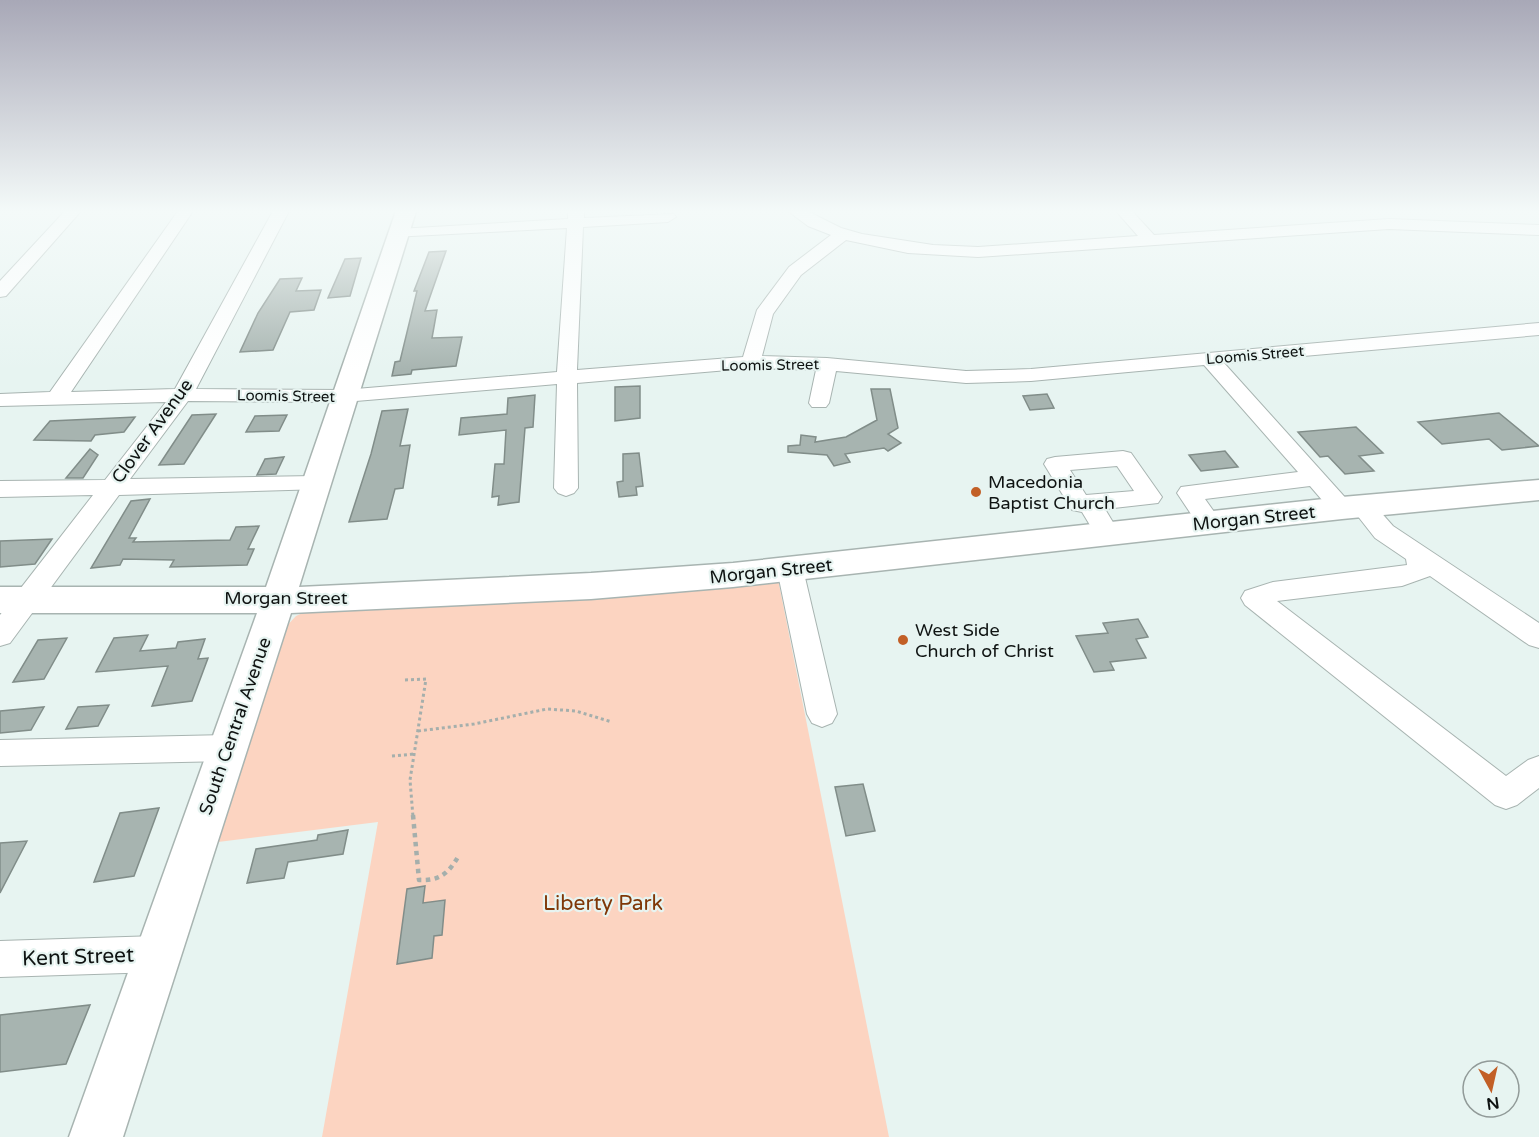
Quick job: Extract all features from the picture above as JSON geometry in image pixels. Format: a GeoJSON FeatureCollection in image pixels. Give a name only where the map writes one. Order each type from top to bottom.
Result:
{"type":"FeatureCollection","features":[{"type":"Feature","properties":{"kind":"main road","name":"South Central Avenue"},"geometry":{"type":"LineString","coordinates":[[96,1137],[278,600],[388,264]]}},
{"type":"Feature","properties":{"kind":"main road","name":"Morgan Street"},"geometry":{"type":"LineString","coordinates":[[14,600],[313,600],[591,586],[790,569],[1352,507],[1539,490]]}},
{"type":"Feature","properties":{"kind":"street"},"geometry":{"type":"LineString","coordinates":[[0,292],[26,264]]}},
{"type":"Feature","properties":{"kind":"street"},"geometry":{"type":"LineString","coordinates":[[56,399],[150,264]]}},
{"type":"Feature","properties":{"kind":"street","name":"Clover Avenue"},"geometry":{"type":"LineString","coordinates":[[0,635],[14,600],[112,488],[182,395],[253,264]]}},
{"type":"Feature","properties":{"kind":"street"},"geometry":{"type":"LineString","coordinates":[[566,488],[567,378],[573,264]]}},
{"type":"Feature","properties":{"kind":"street"},"geometry":{"type":"LineString","coordinates":[[751,362],[764,314],[795,271],[804,264]]}},
{"type":"Feature","properties":{"kind":"street","name":"Loomis Street"},"geometry":{"type":"LineString","coordinates":[[0,400],[182,395],[344,396],[751,362],[827,364],[966,377],[1031,375],[1539,329]]}},
{"type":"Feature","properties":{"kind":"street"},"geometry":{"type":"LineString","coordinates":[[1209,359],[1316,478],[1384,532],[1539,637]]}},
{"type":"Feature","properties":{"kind":"street"},"geometry":{"type":"LineString","coordinates":[[819,403],[827,364]]}},
{"type":"Feature","properties":{"kind":"street"},"geometry":{"type":"LineString","coordinates":[[1123,458],[1150,496],[1118,500],[1080,504],[1055,464],[1123,458]]}},
{"type":"Feature","properties":{"kind":"street"},"geometry":{"type":"LineString","coordinates":[[1092,460],[1118,500]]}},
{"type":"Feature","properties":{"kind":"street"},"geometry":{"type":"LineString","coordinates":[[1210,523],[1190,493],[1316,478]]}},
{"type":"Feature","properties":{"kind":"street"},"geometry":{"type":"LineString","coordinates":[[1275,483],[1299,513]]}},
{"type":"Feature","properties":{"kind":"street"},"geometry":{"type":"LineString","coordinates":[[0,489],[315,484]]}},
{"type":"Feature","properties":{"kind":"street"},"geometry":{"type":"LineString","coordinates":[[1089,503],[1108,534]]}},
{"type":"Feature","properties":{"kind":"street"},"geometry":{"type":"LineString","coordinates":[[1418,556],[1421,570],[1402,577],[1273,592],[1254,598],[1506,795],[1539,770]]}},
{"type":"Feature","properties":{"kind":"street"},"geometry":{"type":"LineString","coordinates":[[790,569],[822,714]]}},
{"type":"Feature","properties":{"kind":"street"},"geometry":{"type":"LineString","coordinates":[[0,753],[227,748]]}},
{"type":"Feature","properties":{"kind":"street","name":"Kent Street"},"geometry":{"type":"LineString","coordinates":[[0,959],[157,954]]}},
{"type":"Feature","properties":{"kind":"path"},"geometry":{"type":"LineString","coordinates":[[405,680],[426,679],[410,780],[419,880],[431,881],[449,873],[459,855]]}},
{"type":"Feature","properties":{"kind":"path"},"geometry":{"type":"LineString","coordinates":[[418,731],[482,723],[551,708],[583,710],[612,722]]}},
{"type":"Feature","properties":{"kind":"path"},"geometry":{"type":"LineString","coordinates":[[392,756],[414,754]]}},
{"type":"Feature","properties":{"kind":"green space","name":"Liberty Park"},"geometry":{"type":"Polygon","coordinates":[[[778,579],[889,1137],[322,1137],[378,822],[218,842],[282,631],[296,616],[318,606],[778,579]]]}},
{"type":"Feature","properties":{"kind":"building"},"geometry":{"type":"Polygon","coordinates":[[[343,264],[359,264],[350,296],[328,298],[343,264]]]}},
{"type":"Feature","properties":{"kind":"building"},"geometry":{"type":"Polygon","coordinates":[[[424,264],[441,264],[425,311],[437,310],[432,338],[462,337],[456,366],[412,370],[411,374],[392,376],[395,362],[400,361],[417,291],[414,291],[424,264]]]}},
{"type":"Feature","properties":{"kind":"building"},"geometry":{"type":"Polygon","coordinates":[[[302,278],[296,291],[321,290],[314,310],[290,312],[273,350],[240,352],[258,313],[280,279],[302,278]]]}},
{"type":"Feature","properties":{"kind":"building"},"geometry":{"type":"Polygon","coordinates":[[[640,386],[640,418],[615,421],[615,387],[640,386]]]}},
{"type":"Feature","properties":{"kind":"building"},"geometry":{"type":"Polygon","coordinates":[[[871,389],[890,389],[898,428],[888,434],[901,443],[888,451],[884,448],[845,454],[850,462],[834,466],[827,455],[788,452],[788,446],[800,445],[801,435],[816,437],[815,442],[846,437],[877,420],[871,389]]]}},
{"type":"Feature","properties":{"kind":"building"},"geometry":{"type":"Polygon","coordinates":[[[1047,394],[1054,408],[1030,410],[1023,396],[1047,394]]]}},
{"type":"Feature","properties":{"kind":"building"},"geometry":{"type":"Polygon","coordinates":[[[535,395],[533,427],[525,428],[519,502],[498,505],[499,496],[492,497],[495,464],[504,464],[506,430],[459,435],[461,418],[507,414],[508,398],[535,395]]]}},
{"type":"Feature","properties":{"kind":"building"},"geometry":{"type":"Polygon","coordinates":[[[408,409],[400,446],[410,445],[403,488],[395,489],[387,519],[349,522],[382,411],[408,409]]]}},
{"type":"Feature","properties":{"kind":"building"},"geometry":{"type":"Polygon","coordinates":[[[1499,413],[1539,446],[1502,450],[1489,439],[1442,444],[1418,422],[1499,413]]]}},
{"type":"Feature","properties":{"kind":"building"},"geometry":{"type":"Polygon","coordinates":[[[216,414],[184,464],[159,465],[192,415],[216,414]]]}},
{"type":"Feature","properties":{"kind":"building"},"geometry":{"type":"Polygon","coordinates":[[[287,415],[279,431],[246,432],[255,416],[287,415]]]}},
{"type":"Feature","properties":{"kind":"building"},"geometry":{"type":"Polygon","coordinates":[[[135,417],[124,432],[95,435],[91,441],[34,440],[50,421],[135,417]]]}},
{"type":"Feature","properties":{"kind":"building"},"geometry":{"type":"Polygon","coordinates":[[[1356,427],[1383,453],[1359,456],[1374,471],[1345,474],[1328,456],[1320,457],[1298,432],[1356,427]]]}},
{"type":"Feature","properties":{"kind":"building"},"geometry":{"type":"Polygon","coordinates":[[[90,449],[98,455],[83,478],[66,478],[90,449]]]}},
{"type":"Feature","properties":{"kind":"building"},"geometry":{"type":"Polygon","coordinates":[[[1225,451],[1238,467],[1201,471],[1189,455],[1225,451]]]}},
{"type":"Feature","properties":{"kind":"building"},"geometry":{"type":"Polygon","coordinates":[[[639,453],[643,486],[636,487],[637,495],[619,497],[617,482],[623,481],[623,454],[639,453]]]}},
{"type":"Feature","properties":{"kind":"building"},"geometry":{"type":"Polygon","coordinates":[[[284,457],[276,474],[257,475],[265,459],[284,457]]]}},
{"type":"Feature","properties":{"kind":"building"},"geometry":{"type":"Polygon","coordinates":[[[150,499],[129,538],[136,538],[133,542],[230,540],[236,527],[259,526],[248,549],[254,549],[247,565],[170,567],[174,560],[123,559],[120,565],[91,568],[131,501],[150,499]]]}},
{"type":"Feature","properties":{"kind":"building"},"geometry":{"type":"Polygon","coordinates":[[[52,539],[35,564],[0,567],[0,541],[52,539]]]}},
{"type":"Feature","properties":{"kind":"building"},"geometry":{"type":"Polygon","coordinates":[[[1138,619],[1148,637],[1136,639],[1146,658],[1110,662],[1114,670],[1094,672],[1076,636],[1108,633],[1103,623],[1138,619]]]}},
{"type":"Feature","properties":{"kind":"building"},"geometry":{"type":"Polygon","coordinates":[[[148,635],[140,651],[176,648],[178,642],[205,639],[198,659],[208,658],[192,701],[152,706],[168,666],[96,672],[114,638],[148,635]]]}},
{"type":"Feature","properties":{"kind":"building"},"geometry":{"type":"Polygon","coordinates":[[[67,638],[44,679],[13,682],[38,640],[67,638]]]}},
{"type":"Feature","properties":{"kind":"building"},"geometry":{"type":"Polygon","coordinates":[[[109,705],[98,726],[66,729],[78,707],[109,705]]]}},
{"type":"Feature","properties":{"kind":"building"},"geometry":{"type":"Polygon","coordinates":[[[44,707],[31,730],[0,733],[0,711],[44,707]]]}},
{"type":"Feature","properties":{"kind":"building"},"geometry":{"type":"Polygon","coordinates":[[[863,784],[875,831],[846,836],[835,787],[863,784]]]}},
{"type":"Feature","properties":{"kind":"building"},"geometry":{"type":"Polygon","coordinates":[[[159,808],[134,876],[94,882],[120,813],[159,808]]]}},
{"type":"Feature","properties":{"kind":"building"},"geometry":{"type":"Polygon","coordinates":[[[348,830],[343,854],[288,862],[284,878],[247,883],[256,849],[317,840],[318,835],[348,830]]]}},
{"type":"Feature","properties":{"kind":"building"},"geometry":{"type":"Polygon","coordinates":[[[27,841],[0,893],[0,843],[27,841]]]}},
{"type":"Feature","properties":{"kind":"building"},"geometry":{"type":"Polygon","coordinates":[[[425,886],[423,903],[445,900],[442,935],[434,936],[432,958],[397,964],[407,889],[425,886]]]}},
{"type":"Feature","properties":{"kind":"building"},"geometry":{"type":"Polygon","coordinates":[[[90,1005],[66,1064],[0,1072],[0,1015],[90,1005]]]}},
{"type":"Feature","properties":{"kind":"place","name":"Macedonia Baptist Church"},"geometry":{"type":"Point","coordinates":[976,492]}},
{"type":"Feature","properties":{"kind":"place","name":"West Side Church of Christ"},"geometry":{"type":"Point","coordinates":[903,640]}}]}
